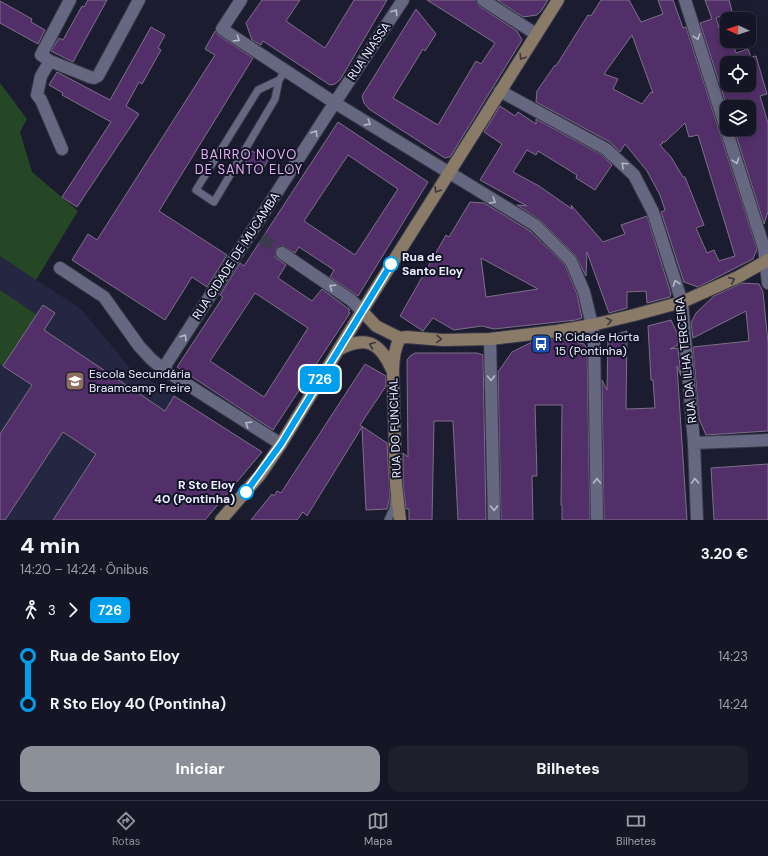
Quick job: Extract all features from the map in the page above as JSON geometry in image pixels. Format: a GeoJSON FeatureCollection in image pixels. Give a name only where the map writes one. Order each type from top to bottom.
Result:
{"type":"FeatureCollection","features":[{"type":"Feature","properties":{"kind":"main road"},"geometry":{"type":"LineString","coordinates":[[221,520],[260,475],[281,444],[448,173],[558,0]]}},
{"type":"Feature","properties":{"kind":"main road"},"geometry":{"type":"LineString","coordinates":[[362,311],[376,326],[400,338],[407,337],[444,340],[490,339],[557,331],[592,325],[682,302],[738,277],[767,261]]}},
{"type":"Feature","properties":{"kind":"main road","name":"RUA DO FUNCHAL"},"geometry":{"type":"LineString","coordinates":[[400,338],[393,358],[396,485],[400,520]]}},
{"type":"Feature","properties":{"kind":"main road"},"geometry":{"type":"LineString","coordinates":[[338,351],[355,343],[369,342],[379,348],[384,354],[393,373]]}},
{"type":"Feature","properties":{"kind":"street"},"geometry":{"type":"LineString","coordinates":[[70,0],[41,55],[50,61],[94,78],[98,76],[135,1]]}},
{"type":"Feature","properties":{"kind":"street"},"geometry":{"type":"LineString","coordinates":[[241,0],[222,29],[282,75],[335,103],[535,225],[571,261],[584,292],[594,340],[598,520]]}},
{"type":"Feature","properties":{"kind":"street","name":"RUA NIASSA"},"geometry":{"type":"LineString","coordinates":[[335,103],[403,0]]}},
{"type":"Feature","properties":{"kind":"street"},"geometry":{"type":"LineString","coordinates":[[483,0],[536,34]]}},
{"type":"Feature","properties":{"kind":"street"},"geometry":{"type":"LineString","coordinates":[[685,0],[767,261],[768,283]]}},
{"type":"Feature","properties":{"kind":"street"},"geometry":{"type":"LineString","coordinates":[[50,61],[41,76],[36,95],[41,100],[62,149]]}},
{"type":"Feature","properties":{"kind":"street","name":"RUA DA ILHA TERCEIRA"},"geometry":{"type":"LineString","coordinates":[[500,91],[606,149],[634,175],[653,212],[682,302],[694,443],[697,520]]}},
{"type":"Feature","properties":{"kind":"street","name":"RUA CIDADE DE MUCAMBA"},"geometry":{"type":"LineString","coordinates":[[163,370],[257,235],[335,103]]}},
{"type":"Feature","properties":{"kind":"street"},"geometry":{"type":"LineString","coordinates":[[282,253],[351,300],[362,311]]}},
{"type":"Feature","properties":{"kind":"street"},"geometry":{"type":"LineString","coordinates":[[60,268],[104,297],[139,346],[163,370],[281,444]]}},
{"type":"Feature","properties":{"kind":"street"},"geometry":{"type":"LineString","coordinates":[[490,339],[494,520]]}},
{"type":"Feature","properties":{"kind":"street"},"geometry":{"type":"LineString","coordinates":[[694,443],[768,440]]}},
{"type":"Feature","properties":{"kind":"lane"},"geometry":{"type":"LineString","coordinates":[[282,75],[275,99],[214,202],[196,190],[258,90],[282,75]]}},
{"type":"Feature","properties":{"kind":"lane"},"geometry":{"type":"LineString","coordinates":[[388,520],[392,509],[396,485]]}},
{"type":"Feature","properties":{"kind":"shaded area","name":"Escola Secundária Braamcamp Freire"},"geometry":{"type":"Polygon","coordinates":[[[0,256],[81,309],[129,367],[208,418],[127,520],[0,520],[0,256]]]}},
{"type":"Feature","properties":{"kind":"green space"},"geometry":{"type":"Polygon","coordinates":[[[0,83],[27,119],[20,132],[32,172],[78,211],[36,280],[0,256],[0,83]]]}},
{"type":"Feature","properties":{"kind":"green space"},"geometry":{"type":"Polygon","coordinates":[[[0,290],[37,315],[3,366],[0,364],[0,290]]]}},
{"type":"Feature","properties":{"kind":"building"},"geometry":{"type":"Polygon","coordinates":[[[88,0],[107,0],[73,62],[51,51],[59,38],[63,40],[82,6],[84,7],[88,0]]]}},
{"type":"Feature","properties":{"kind":"building"},"geometry":{"type":"Polygon","coordinates":[[[262,0],[300,0],[286,21],[325,48],[354,0],[387,0],[340,80],[335,84],[330,85],[263,41],[261,45],[252,40],[246,23],[262,0]]]}},
{"type":"Feature","properties":{"kind":"building"},"geometry":{"type":"Polygon","coordinates":[[[427,0],[476,0],[479,6],[517,31],[522,40],[450,157],[445,158],[369,109],[364,103],[362,96],[416,9],[436,34],[425,51],[423,49],[393,98],[438,125],[476,61],[481,64],[495,43],[427,0]]]}},
{"type":"Feature","properties":{"kind":"building"},"geometry":{"type":"Polygon","coordinates":[[[497,0],[548,0],[537,15],[523,17],[497,0]]]}},
{"type":"Feature","properties":{"kind":"building"},"geometry":{"type":"Polygon","coordinates":[[[601,0],[629,0],[641,22],[663,14],[658,0],[673,0],[683,28],[686,27],[757,249],[753,259],[698,287],[684,282],[661,212],[665,210],[660,195],[647,171],[625,144],[620,152],[610,142],[536,102],[537,91],[555,65],[556,66],[588,15],[591,16],[601,0]],[[632,35],[604,74],[618,79],[613,89],[642,104],[651,92],[653,93],[632,35]],[[685,123],[660,145],[671,157],[683,177],[685,177],[704,225],[696,228],[707,253],[714,250],[719,261],[735,256],[698,135],[689,137],[685,123]]]}},
{"type":"Feature","properties":{"kind":"building"},"geometry":{"type":"Polygon","coordinates":[[[705,0],[729,0],[732,11],[720,12],[720,16],[716,18],[720,31],[720,48],[734,48],[736,53],[748,49],[751,56],[720,56],[720,85],[700,23],[712,19],[705,0]]]}},
{"type":"Feature","properties":{"kind":"building"},"geometry":{"type":"Polygon","coordinates":[[[0,1],[32,19],[31,22],[45,30],[38,44],[0,23],[0,1]]]}},
{"type":"Feature","properties":{"kind":"building"},"geometry":{"type":"Polygon","coordinates":[[[151,27],[165,35],[158,48],[161,50],[142,84],[139,82],[126,106],[139,114],[77,207],[62,197],[111,122],[62,95],[63,93],[49,85],[57,72],[110,100],[151,27]]]}},
{"type":"Feature","properties":{"kind":"building"},"geometry":{"type":"Polygon","coordinates":[[[215,31],[218,35],[253,58],[159,211],[227,255],[207,287],[192,277],[165,320],[72,260],[88,234],[97,240],[215,55],[205,49],[215,31]]]}},
{"type":"Feature","properties":{"kind":"building"},"geometry":{"type":"Polygon","coordinates":[[[756,56],[767,94],[760,96],[768,123],[768,212],[764,224],[736,136],[756,136],[756,100],[725,100],[722,92],[756,92],[756,56]]]}},
{"type":"Feature","properties":{"kind":"building"},"geometry":{"type":"Polygon","coordinates":[[[500,106],[515,116],[518,112],[536,124],[536,119],[602,155],[612,165],[595,190],[576,178],[577,175],[538,151],[536,155],[527,150],[513,172],[539,186],[572,209],[571,205],[603,242],[625,234],[621,225],[647,216],[671,294],[670,297],[647,303],[646,291],[627,292],[627,308],[609,313],[587,252],[586,276],[576,256],[540,220],[517,205],[527,206],[480,180],[502,144],[484,132],[500,106]]]}},
{"type":"Feature","properties":{"kind":"building"},"geometry":{"type":"Polygon","coordinates":[[[338,122],[428,182],[358,296],[330,277],[334,270],[299,247],[295,253],[283,246],[279,246],[276,249],[275,257],[286,265],[278,278],[312,301],[322,289],[350,310],[348,312],[350,313],[273,430],[177,367],[223,297],[220,295],[240,263],[244,266],[338,122]],[[348,155],[304,221],[355,255],[398,189],[348,155]],[[255,293],[210,361],[264,397],[308,328],[255,293]]]}},
{"type":"Feature","properties":{"kind":"building"},"geometry":{"type":"Polygon","coordinates":[[[252,151],[268,160],[261,173],[245,163],[252,151]]]}},
{"type":"Feature","properties":{"kind":"building"},"geometry":{"type":"Polygon","coordinates":[[[470,202],[484,203],[530,231],[565,265],[577,294],[582,318],[576,320],[494,329],[482,326],[454,330],[433,318],[423,331],[400,316],[446,235],[449,237],[470,202]],[[481,258],[486,297],[538,289],[481,258]]]}},
{"type":"Feature","properties":{"kind":"building"},"geometry":{"type":"Polygon","coordinates":[[[742,283],[759,284],[763,292],[768,343],[768,431],[706,435],[699,419],[693,347],[749,341],[746,311],[693,338],[691,323],[696,313],[714,296],[742,283]]]}},
{"type":"Feature","properties":{"kind":"building","name":"Escola Secundária Braamcamp Freire"},"geometry":{"type":"Polygon","coordinates":[[[43,305],[55,313],[44,330],[165,411],[174,396],[262,452],[205,520],[53,520],[96,454],[63,432],[5,520],[0,520],[0,434],[32,385],[3,366],[43,305]]]}},
{"type":"Feature","properties":{"kind":"building"},"geometry":{"type":"Polygon","coordinates":[[[671,320],[677,333],[678,345],[670,349],[678,348],[681,376],[677,366],[687,520],[604,520],[602,380],[607,390],[608,339],[613,335],[627,331],[626,409],[655,408],[653,380],[651,380],[648,326],[671,320]]]}},
{"type":"Feature","properties":{"kind":"building"},"geometry":{"type":"Polygon","coordinates":[[[560,338],[584,344],[587,349],[590,520],[562,520],[562,405],[535,405],[537,476],[532,476],[533,520],[501,520],[498,372],[512,352],[534,341],[560,338]]]}},
{"type":"Feature","properties":{"kind":"building"},"geometry":{"type":"Polygon","coordinates":[[[415,353],[477,353],[483,355],[486,520],[458,520],[453,421],[434,421],[432,520],[409,520],[409,509],[406,509],[403,484],[403,453],[408,457],[407,360],[415,353]]]}},
{"type":"Feature","properties":{"kind":"building"},"geometry":{"type":"Polygon","coordinates":[[[365,364],[386,376],[386,386],[360,425],[387,443],[390,496],[387,509],[366,510],[362,427],[307,516],[303,512],[297,520],[251,520],[272,494],[274,496],[277,491],[281,493],[365,364]]]}},
{"type":"Feature","properties":{"kind":"building"},"geometry":{"type":"Polygon","coordinates":[[[768,464],[768,520],[714,520],[711,468],[768,464]]]}},
{"type":"Feature","properties":{"kind":"tunnel"},"geometry":{"type":"LineString","coordinates":[[262,238],[282,253]]}},
{"type":"Feature","properties":{"kind":"bus line","name":"726"},"geometry":{"type":"LineString","coordinates":[[246,492],[260,475],[281,444],[391,264]]}},
{"type":"Feature","properties":{"kind":"place","name":"Rua de Santo Eloy"},"geometry":{"type":"Point","coordinates":[391,264]}},
{"type":"Feature","properties":{"kind":"place","name":"R Cidade Horta 15 (Pontinha)"},"geometry":{"type":"Point","coordinates":[541,344]}},
{"type":"Feature","properties":{"kind":"place","name":"Escola Secundária Braamcamp Freire"},"geometry":{"type":"Point","coordinates":[75,381]}},
{"type":"Feature","properties":{"kind":"place","name":"R Sto Eloy 40 (Pontinha)"},"geometry":{"type":"Point","coordinates":[246,492]}},
{"type":"Feature","properties":{"kind":"district","name":"BAIRRO NOVO DE SANTO ELOY"},"geometry":{"type":"Point","coordinates":[249,162]}}]}
